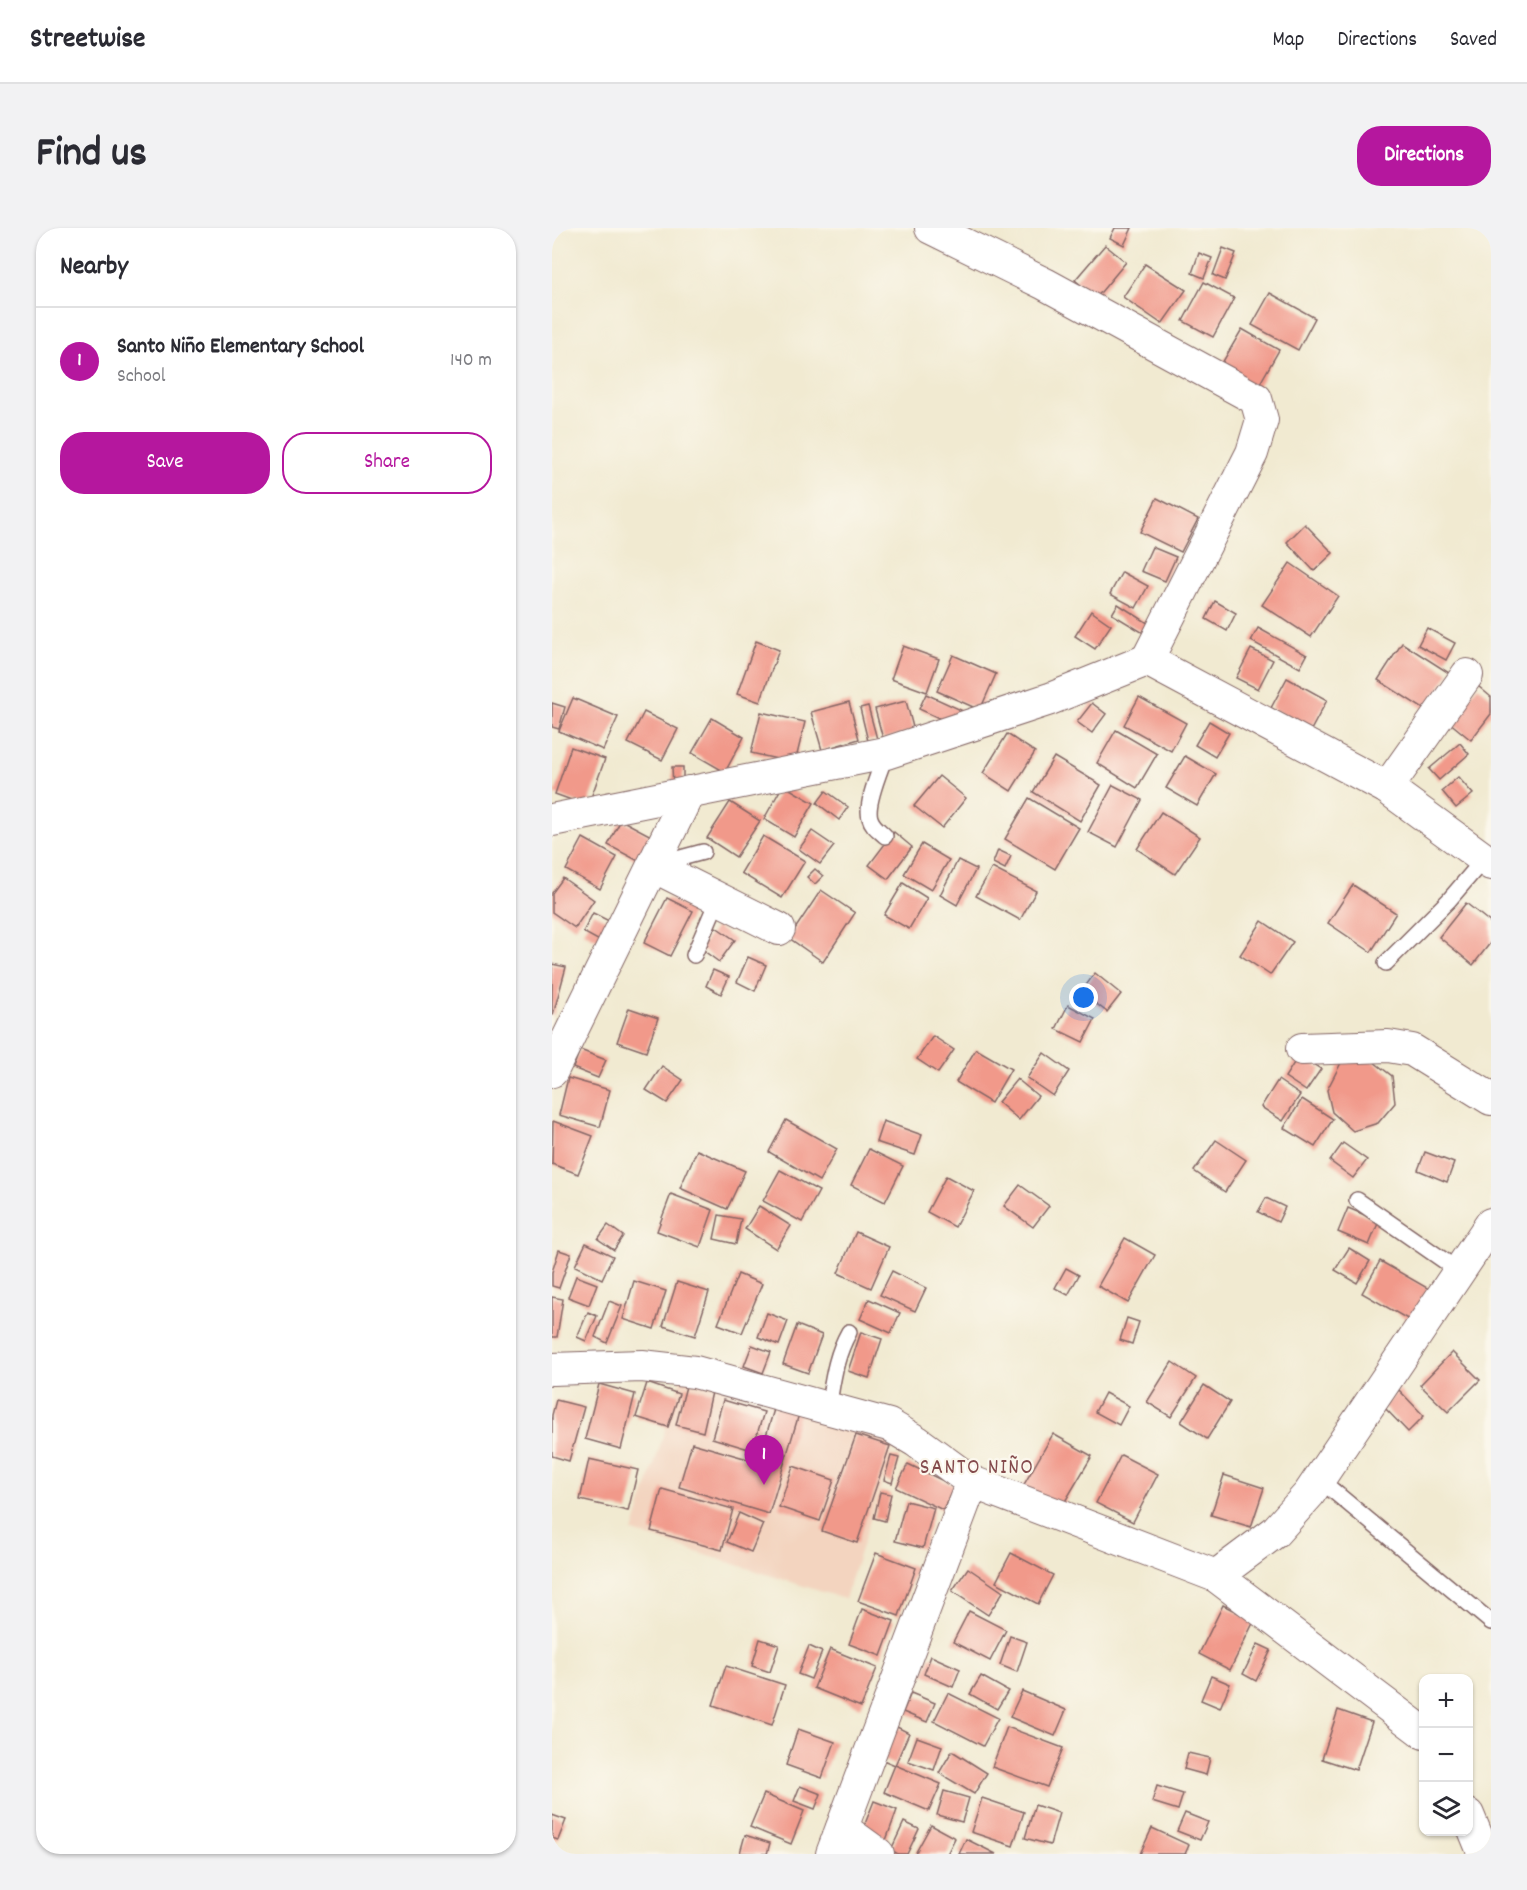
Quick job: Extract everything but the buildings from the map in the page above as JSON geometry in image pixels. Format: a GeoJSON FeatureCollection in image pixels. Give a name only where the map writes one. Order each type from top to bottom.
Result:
{"type":"FeatureCollection","features":[{"type":"Feature","properties":{"kind":"street"},"geometry":{"type":"LineString","coordinates":[[552,820],[886,753],[1050,699],[1147,660],[1252,453],[1262,420],[1256,399],[1045,284],[931,228]]}},
{"type":"Feature","properties":{"kind":"street"},"geometry":{"type":"LineString","coordinates":[[1147,660],[1387,788],[1488,861]]}},
{"type":"Feature","properties":{"kind":"street"},"geometry":{"type":"LineString","coordinates":[[1387,788],[1467,675]]}},
{"type":"Feature","properties":{"kind":"street"},"geometry":{"type":"LineString","coordinates":[[552,1071],[657,868],[689,792]]}},
{"type":"Feature","properties":{"kind":"street"},"geometry":{"type":"LineString","coordinates":[[657,868],[779,928]]}},
{"type":"Feature","properties":{"kind":"street"},"geometry":{"type":"LineString","coordinates":[[1302,1048],[1388,1046],[1412,1050],[1491,1099]]}},
{"type":"Feature","properties":{"kind":"street"},"geometry":{"type":"LineString","coordinates":[[1216,1576],[1275,1532],[1309,1494],[1491,1224]]}},
{"type":"Feature","properties":{"kind":"street"},"geometry":{"type":"LineString","coordinates":[[552,1369],[642,1366],[695,1372],[889,1425],[916,1441],[972,1482],[1216,1576],[1419,1729]]}},
{"type":"Feature","properties":{"kind":"street"},"geometry":{"type":"LineString","coordinates":[[878,1854],[837,1841],[972,1482]]}},
{"type":"Feature","properties":{"kind":"street"},"geometry":{"type":"LineString","coordinates":[[1473,1827],[1484,1854]]}},
{"type":"Feature","properties":{"kind":"lane"},"geometry":{"type":"LineString","coordinates":[[885,836],[872,824],[869,815],[872,795],[886,753]]}},
{"type":"Feature","properties":{"kind":"lane"},"geometry":{"type":"LineString","coordinates":[[657,868],[677,859],[703,852]]}},
{"type":"Feature","properties":{"kind":"lane"},"geometry":{"type":"LineString","coordinates":[[1386,963],[1488,861]]}},
{"type":"Feature","properties":{"kind":"lane"},"geometry":{"type":"LineString","coordinates":[[694,955],[718,898]]}},
{"type":"Feature","properties":{"kind":"lane"},"geometry":{"type":"LineString","coordinates":[[1357,1200],[1459,1271]]}},
{"type":"Feature","properties":{"kind":"lane"},"geometry":{"type":"LineString","coordinates":[[828,1408],[835,1367],[840,1349],[849,1332]]}},
{"type":"Feature","properties":{"kind":"lane"},"geometry":{"type":"LineString","coordinates":[[1319,1479],[1491,1622]]}},
{"type":"Feature","properties":{"kind":"shaded area"},"geometry":{"type":"Polygon","coordinates":[[[682,1375],[896,1438],[845,1599],[633,1532],[682,1375]]]}},
{"type":"Feature","properties":{"kind":"place","name":"Santo Niño Elementary School"},"geometry":{"type":"Point","coordinates":[764,1485]}},
{"type":"Feature","properties":{"kind":"district","name":"SANTO NIÑO"},"geometry":{"type":"Point","coordinates":[977,1465]}}]}
